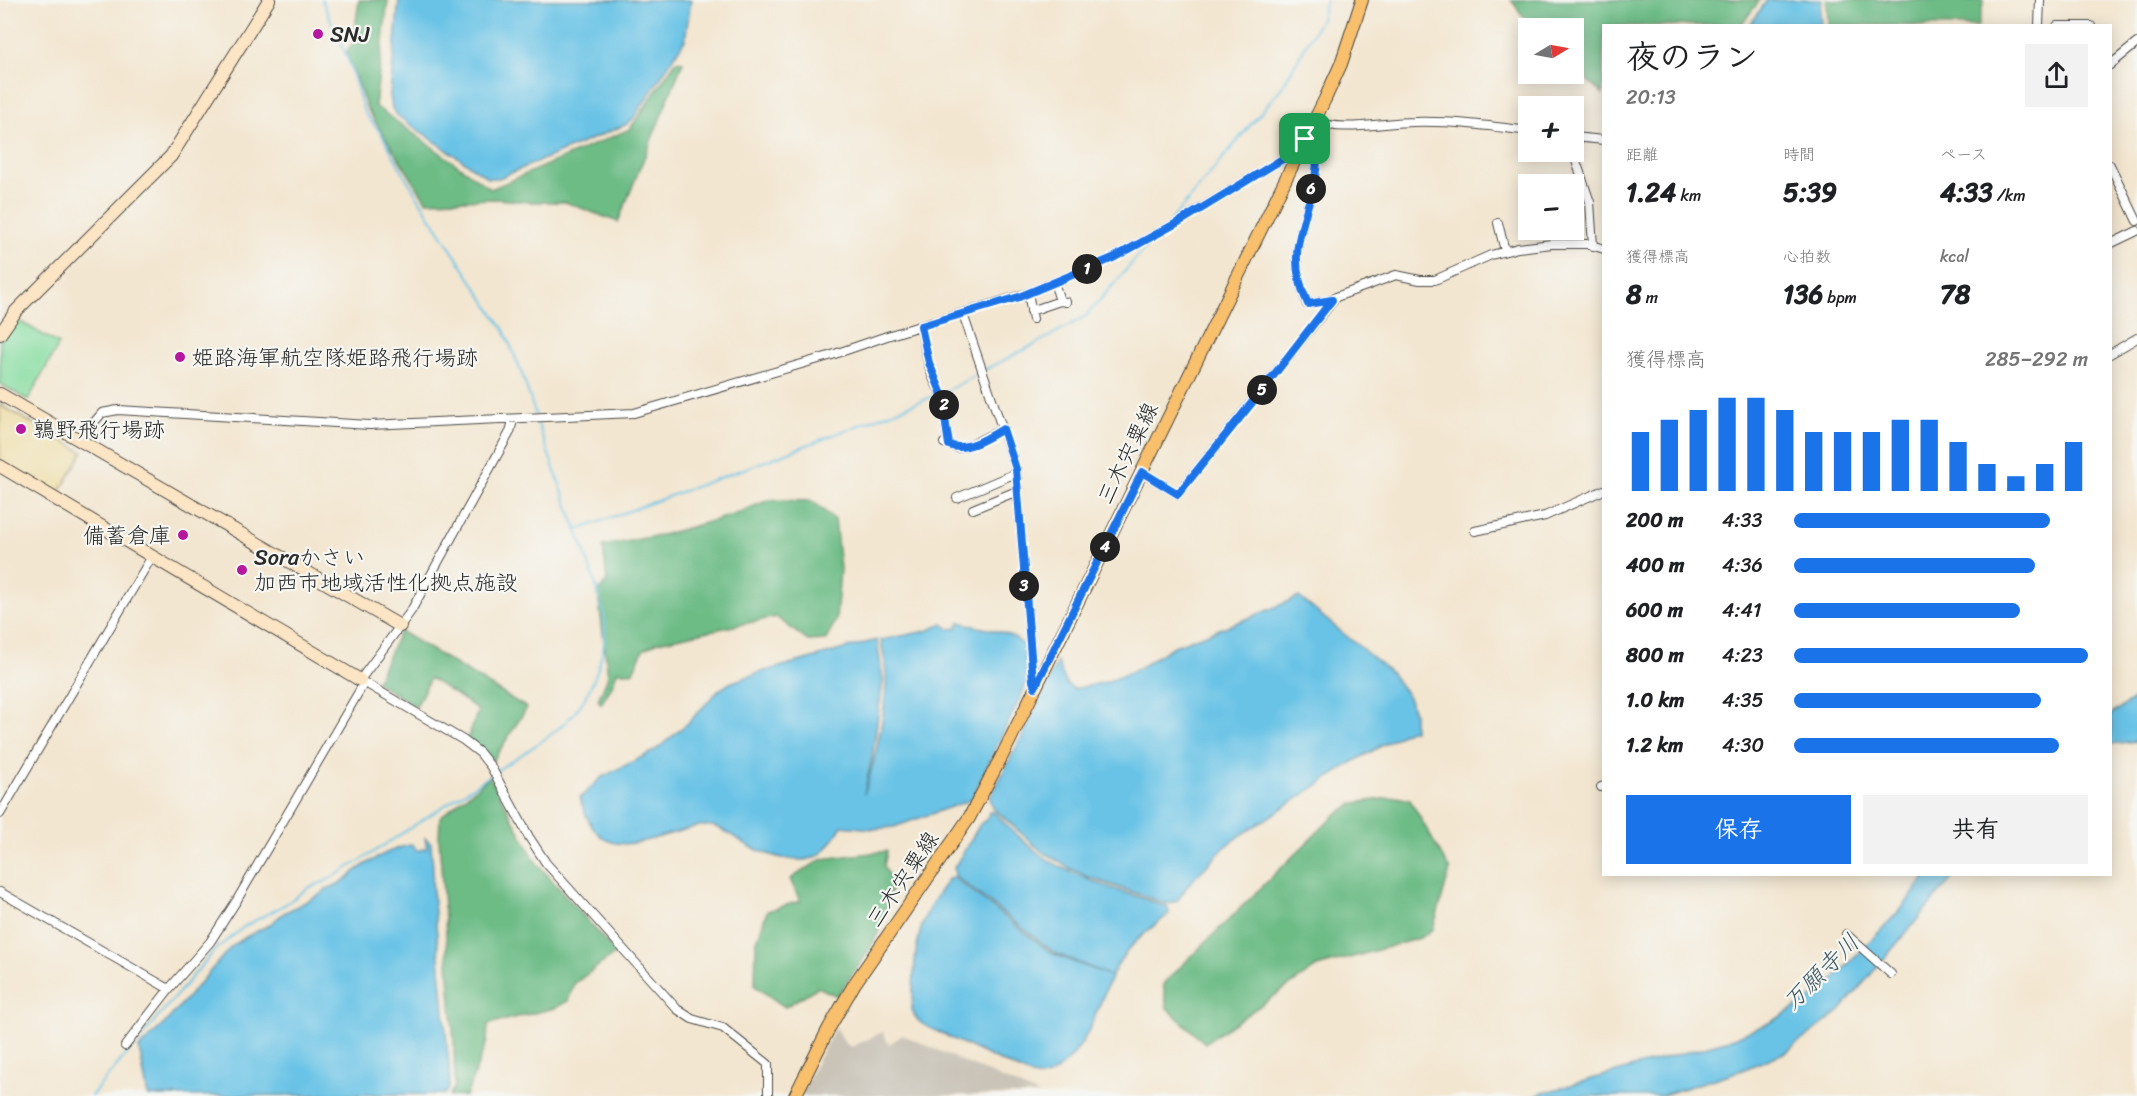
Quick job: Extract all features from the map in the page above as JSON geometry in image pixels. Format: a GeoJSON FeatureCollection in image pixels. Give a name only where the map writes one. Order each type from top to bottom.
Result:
{"type":"FeatureCollection","features":[{"type":"Feature","properties":{"kind":"main road","name":"三木宍粟線"},"geometry":{"type":"LineString","coordinates":[[795,1096],[829,1028],[855,983],[969,818],[1314,121],[1341,63],[1362,0]]}},
{"type":"Feature","properties":{"kind":"street"},"geometry":{"type":"LineString","coordinates":[[0,334],[16,310],[171,156],[269,0]]}},
{"type":"Feature","properties":{"kind":"street"},"geometry":{"type":"LineString","coordinates":[[2039,24],[2040,0]]}},
{"type":"Feature","properties":{"kind":"street"},"geometry":{"type":"LineString","coordinates":[[2112,63],[2137,43]]}},
{"type":"Feature","properties":{"kind":"street"},"geometry":{"type":"LineString","coordinates":[[1314,121],[1328,127],[1414,122],[1469,124],[1518,130]]}},
{"type":"Feature","properties":{"kind":"street"},"geometry":{"type":"LineString","coordinates":[[1305,139],[1312,145],[1316,161],[1315,177],[1297,254],[1298,273],[1308,304],[1332,300]]}},
{"type":"Feature","properties":{"kind":"street"},"geometry":{"type":"LineString","coordinates":[[1584,139],[1602,140]]}},
{"type":"Feature","properties":{"kind":"street"},"geometry":{"type":"LineString","coordinates":[[79,440],[102,413],[118,410],[370,425],[634,413],[800,365],[1028,293],[1113,258],[1184,219],[1289,155],[1296,157]]}},
{"type":"Feature","properties":{"kind":"street"},"geometry":{"type":"LineString","coordinates":[[1576,162],[1590,202],[1593,246]]}},
{"type":"Feature","properties":{"kind":"street"},"geometry":{"type":"LineString","coordinates":[[2112,169],[2137,221]]}},
{"type":"Feature","properties":{"kind":"street"},"geometry":{"type":"LineString","coordinates":[[1498,223],[1505,251]]}},
{"type":"Feature","properties":{"kind":"street"},"geometry":{"type":"LineString","coordinates":[[2112,243],[2137,231]]}},
{"type":"Feature","properties":{"kind":"street"},"geometry":{"type":"LineString","coordinates":[[1142,472],[1178,494],[1336,297],[1396,275],[1435,280],[1505,251],[1552,244],[1588,244],[1602,248]]}},
{"type":"Feature","properties":{"kind":"street"},"geometry":{"type":"LineString","coordinates":[[1028,293],[1032,315],[1063,301],[1054,282]]}},
{"type":"Feature","properties":{"kind":"street"},"geometry":{"type":"LineString","coordinates":[[963,314],[1016,473],[1035,687]]}},
{"type":"Feature","properties":{"kind":"street"},"geometry":{"type":"LineString","coordinates":[[921,326],[929,363],[941,392],[946,444],[957,448],[970,445],[1003,429]]}},
{"type":"Feature","properties":{"kind":"street"},"geometry":{"type":"LineString","coordinates":[[2112,353],[2137,338]]}},
{"type":"Feature","properties":{"kind":"street"},"geometry":{"type":"LineString","coordinates":[[0,394],[400,626]]}},
{"type":"Feature","properties":{"kind":"street"},"geometry":{"type":"LineString","coordinates":[[125,1046],[169,989],[210,942],[237,900],[362,681],[411,611],[510,432],[513,420]]}},
{"type":"Feature","properties":{"kind":"street"},"geometry":{"type":"LineString","coordinates":[[0,466],[151,558],[463,740],[480,753],[546,863],[676,1009],[692,1019],[723,1029],[768,1064],[768,1096]]}},
{"type":"Feature","properties":{"kind":"street"},"geometry":{"type":"LineString","coordinates":[[957,498],[1016,473]]}},
{"type":"Feature","properties":{"kind":"street"},"geometry":{"type":"LineString","coordinates":[[973,509],[1017,490]]}},
{"type":"Feature","properties":{"kind":"street"},"geometry":{"type":"LineString","coordinates":[[1476,531],[1545,516],[1602,491]]}},
{"type":"Feature","properties":{"kind":"street"},"geometry":{"type":"LineString","coordinates":[[0,814],[151,558]]}},
{"type":"Feature","properties":{"kind":"street"},"geometry":{"type":"LineString","coordinates":[[0,892],[169,989]]}},
{"type":"Feature","properties":{"kind":"street"},"geometry":{"type":"LineString","coordinates":[[1849,937],[1891,974]]}},
{"type":"Feature","properties":{"kind":"shaded area"},"geometry":{"type":"Polygon","coordinates":[[[835,1028],[845,1043],[851,1047],[883,1032],[889,1044],[903,1035],[1039,1095],[799,1096],[835,1028]]]}},
{"type":"Feature","properties":{"kind":"green space"},"geometry":{"type":"Polygon","coordinates":[[[359,0],[388,0],[375,106],[491,189],[630,129],[676,61],[683,62],[618,222],[565,202],[497,199],[426,201],[367,109],[346,52],[353,44],[359,0]]]}},
{"type":"Feature","properties":{"kind":"green space"},"geometry":{"type":"Polygon","coordinates":[[[1511,0],[1760,0],[1742,24],[1602,24],[1602,93],[1584,77],[1584,18],[1524,18],[1511,0]]]}},
{"type":"Feature","properties":{"kind":"green space"},"geometry":{"type":"Polygon","coordinates":[[[1827,0],[1984,0],[1978,24],[1828,24],[1827,0]]]}},
{"type":"Feature","properties":{"kind":"green space"},"geometry":{"type":"Polygon","coordinates":[[[16,319],[59,344],[28,400],[0,384],[0,340],[16,319]]]}},
{"type":"Feature","properties":{"kind":"green space"},"geometry":{"type":"Polygon","coordinates":[[[769,500],[812,501],[835,520],[840,569],[836,620],[826,640],[808,641],[776,617],[658,642],[643,650],[633,672],[617,672],[601,704],[598,700],[608,676],[598,592],[607,581],[603,546],[666,534],[733,515],[769,500]]]}},
{"type":"Feature","properties":{"kind":"green space"},"geometry":{"type":"Polygon","coordinates":[[[400,631],[527,708],[492,762],[467,739],[478,711],[473,706],[430,678],[416,707],[376,682],[400,631]]]}},
{"type":"Feature","properties":{"kind":"green space"},"geometry":{"type":"Polygon","coordinates":[[[490,777],[536,862],[616,953],[574,984],[568,1001],[555,1008],[488,1024],[487,1041],[466,1096],[449,1096],[455,1086],[454,1044],[439,839],[440,817],[490,777]]]}},
{"type":"Feature","properties":{"kind":"green space"},"geometry":{"type":"Polygon","coordinates":[[[1396,797],[1410,800],[1450,870],[1433,929],[1420,938],[1317,967],[1205,1043],[1167,1008],[1163,984],[1336,814],[1355,803],[1396,797]]]}},
{"type":"Feature","properties":{"kind":"green space"},"geometry":{"type":"Polygon","coordinates":[[[887,851],[884,866],[893,885],[878,933],[868,952],[837,996],[818,987],[785,1007],[755,986],[756,944],[767,911],[800,901],[790,879],[822,859],[887,851]]]}},
{"type":"Feature","properties":{"kind":"sand","name":"鶉野飛行場跡"},"geometry":{"type":"Polygon","coordinates":[[[0,405],[83,452],[58,495],[0,461],[0,405]]]}},
{"type":"Feature","properties":{"kind":"water"},"geometry":{"type":"Polygon","coordinates":[[[399,0],[691,0],[685,40],[633,119],[625,125],[499,178],[488,178],[398,116],[392,108],[390,95],[399,0]]]}},
{"type":"Feature","properties":{"kind":"water"},"geometry":{"type":"Polygon","coordinates":[[[1767,0],[1822,0],[1821,24],[1751,23],[1767,0]]]}},
{"type":"Feature","properties":{"kind":"water"},"geometry":{"type":"Polygon","coordinates":[[[1299,597],[1389,671],[1406,693],[1414,712],[1414,730],[1409,730],[1353,762],[1229,843],[1188,885],[1177,901],[1167,904],[1071,869],[1041,851],[993,808],[990,798],[1026,729],[1057,662],[1067,685],[1074,689],[1106,682],[1136,670],[1172,647],[1299,597]]]}},
{"type":"Feature","properties":{"kind":"water"},"geometry":{"type":"Polygon","coordinates":[[[960,622],[1002,632],[1025,646],[1027,683],[971,800],[894,827],[874,829],[842,826],[823,852],[804,860],[786,859],[768,854],[713,826],[701,826],[632,843],[618,843],[607,840],[596,832],[587,818],[580,798],[602,777],[654,751],[688,723],[719,690],[730,683],[877,640],[883,680],[872,758],[864,794],[876,753],[884,710],[886,677],[881,640],[926,631],[943,624],[950,629],[956,628],[960,622]]]}},
{"type":"Feature","properties":{"kind":"water"},"geometry":{"type":"Polygon","coordinates":[[[2137,697],[2137,741],[2112,744],[2112,713],[2137,697]]]}},
{"type":"Feature","properties":{"kind":"water"},"geometry":{"type":"Polygon","coordinates":[[[989,812],[994,812],[1038,853],[1068,871],[1168,907],[1169,914],[1135,942],[1119,962],[1081,1044],[1061,1067],[1044,1077],[1032,1076],[922,1024],[912,1009],[915,961],[922,926],[934,901],[949,878],[953,877],[1053,954],[1111,976],[1055,953],[955,876],[954,868],[980,824],[987,820],[989,812]]]}},
{"type":"Feature","properties":{"kind":"water"},"geometry":{"type":"Polygon","coordinates":[[[425,838],[431,843],[432,881],[450,1077],[449,1088],[445,1094],[148,1096],[139,1048],[166,1022],[231,947],[269,925],[284,913],[323,893],[380,856],[412,845],[417,851],[427,848],[425,838]]]}},
{"type":"Feature","properties":{"kind":"water"},"geometry":{"type":"Polygon","coordinates":[[[1926,876],[1954,876],[1839,1012],[1786,1052],[1742,1070],[1660,1096],[1532,1096],[1729,1040],[1771,1022],[1820,993],[1903,907],[1926,876]]]}},
{"type":"Feature","properties":{"kind":"waterway"},"geometry":{"type":"LineString","coordinates":[[322,0],[350,65],[364,112],[382,135],[432,220],[504,330],[536,416]]}},
{"type":"Feature","properties":{"kind":"waterway"},"geometry":{"type":"LineString","coordinates":[[1169,223],[1282,87],[1321,19],[1326,0]]}},
{"type":"Feature","properties":{"kind":"waterway"},"geometry":{"type":"LineString","coordinates":[[984,370],[1086,316],[1152,240]]}},
{"type":"Feature","properties":{"kind":"waterway"},"geometry":{"type":"LineString","coordinates":[[945,392],[979,373]]}},
{"type":"Feature","properties":{"kind":"waterway"},"geometry":{"type":"LineString","coordinates":[[577,530],[939,394]]}},
{"type":"Feature","properties":{"kind":"waterway"},"geometry":{"type":"LineString","coordinates":[[496,771],[550,735],[576,711],[589,691],[599,666],[604,640],[604,616],[599,595],[537,421]]}},
{"type":"Feature","properties":{"kind":"waterway"},"geometry":{"type":"LineString","coordinates":[[91,1096],[214,951],[245,926],[286,904],[308,888],[326,881],[363,859],[491,775]]}},
{"type":"Feature","properties":{"kind":"place","name":"SNJ"},"geometry":{"type":"Point","coordinates":[318,34]}},
{"type":"Feature","properties":{"kind":"place","name":"姫路海軍航空隊姫路飛行場跡"},"geometry":{"type":"Point","coordinates":[180,357]}},
{"type":"Feature","properties":{"kind":"place","name":"鶉野飛行場跡"},"geometry":{"type":"Point","coordinates":[21,429]}},
{"type":"Feature","properties":{"kind":"place","name":"備蓄倉庫"},"geometry":{"type":"Point","coordinates":[183,535]}},
{"type":"Feature","properties":{"kind":"place","name":"Soraかさい 加西市地域活性化拠点施設"},"geometry":{"type":"Point","coordinates":[242,570]}},
{"type":"Feature","properties":{"kind":"route"},"geometry":{"type":"LineString","coordinates":[[1305,139],[1316,152],[1316,161],[1315,177],[1297,254],[1298,273],[1308,304],[1332,300],[1178,494],[1142,472],[1035,687],[1013,456],[1003,429],[970,445],[957,448],[949,445],[944,404],[929,363],[921,326],[1019,297],[1113,258],[1184,219],[1289,155],[1296,157],[1305,139]]}},
{"type":"Feature","properties":{"kind":"water label","name":"万願寺川"},"geometry":{"type":"Point","coordinates":[1821,972]}}]}
